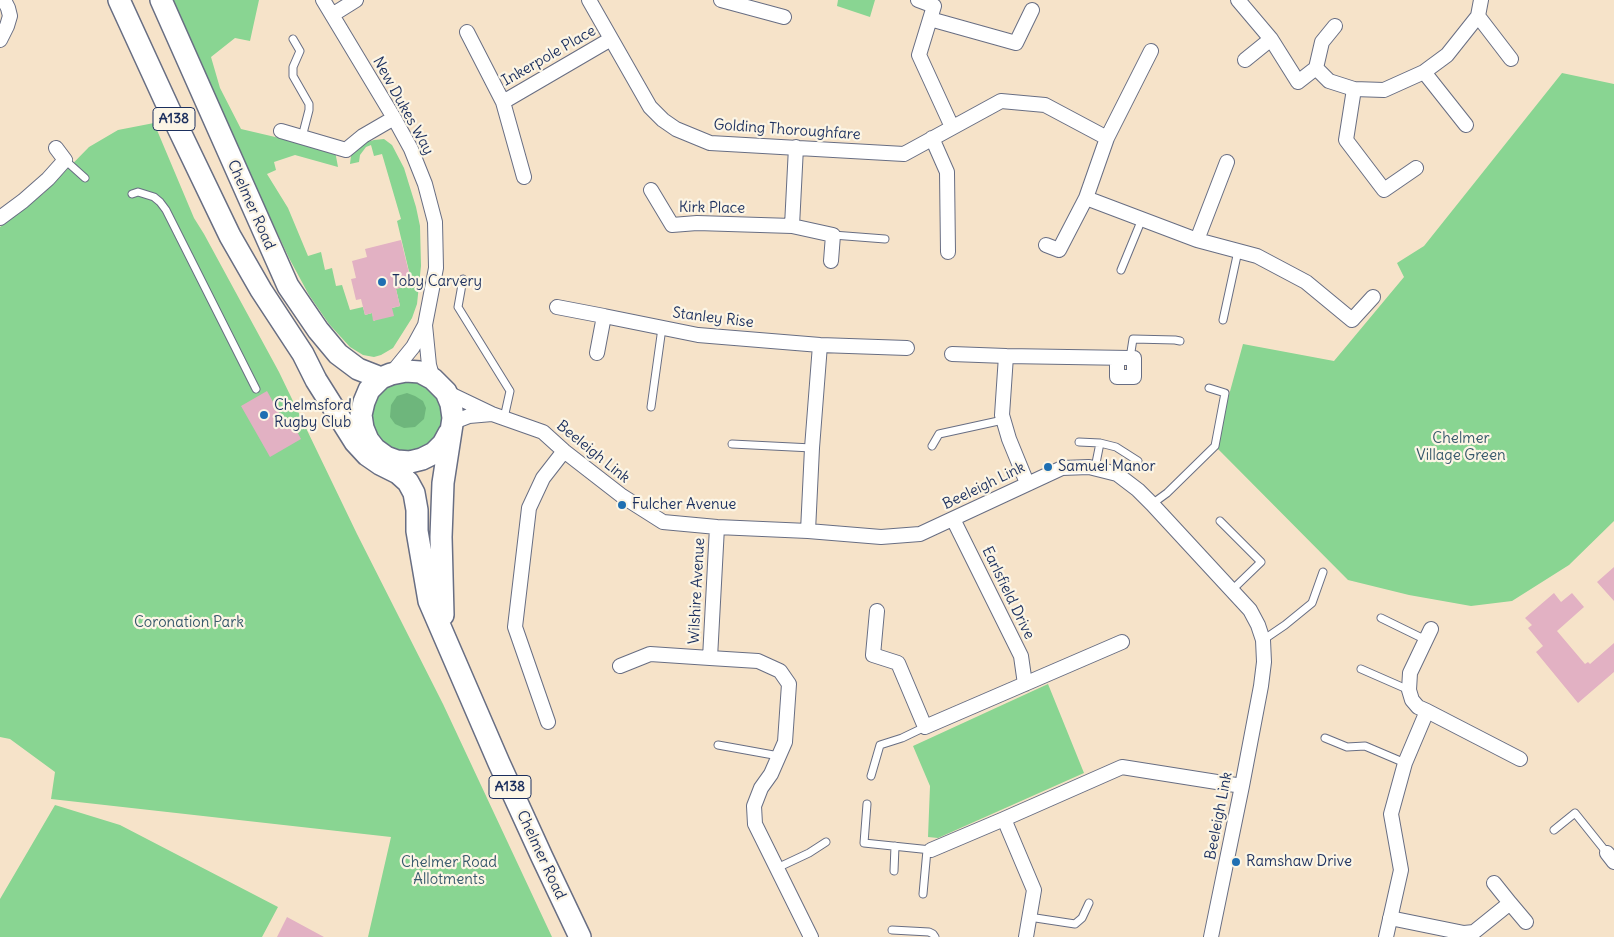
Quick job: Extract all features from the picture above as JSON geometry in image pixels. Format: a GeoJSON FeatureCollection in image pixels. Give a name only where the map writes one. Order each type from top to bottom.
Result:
{"type":"FeatureCollection","features":[{"type":"Feature","properties":{"kind":"main road","name":"Chelmer Road"},"geometry":{"type":"LineString","coordinates":[[118,0],[230,236],[261,290],[303,354],[316,380],[356,442],[367,455],[398,473],[408,482],[414,494],[417,510],[417,531],[429,601],[510,789],[580,937]]}},
{"type":"Feature","properties":{"kind":"main road","name":"Chelmer Road"},"geometry":{"type":"LineString","coordinates":[[161,0],[288,286],[318,330],[338,354],[358,369],[386,376],[406,371],[420,372],[439,385],[451,404],[453,418],[443,483],[441,538],[444,635]]}},
{"type":"Feature","properties":{"kind":"main road","name":"Chelmer Road"},"geometry":{"type":"LineString","coordinates":[[303,354],[323,376],[375,450],[386,457],[414,467],[422,479],[427,493],[428,532],[424,573]]}},
{"type":"Feature","properties":{"kind":"main road"},"geometry":{"type":"LineString","coordinates":[[368,440],[363,428],[361,415],[364,402],[370,390],[386,376]]}},
{"type":"Feature","properties":{"kind":"main road"},"geometry":{"type":"LineString","coordinates":[[397,461],[410,462],[434,453],[443,444],[450,428]]}},
{"type":"Feature","properties":{"kind":"street"},"geometry":{"type":"LineString","coordinates":[[0,40],[10,16],[4,0]]}},
{"type":"Feature","properties":{"kind":"street","name":"New Dukes Way"},"geometry":{"type":"LineString","coordinates":[[322,0],[394,118],[411,149],[424,184],[435,222],[436,268],[425,325],[429,365],[439,385]]}},
{"type":"Feature","properties":{"kind":"street"},"geometry":{"type":"LineString","coordinates":[[332,15],[356,0]]}},
{"type":"Feature","properties":{"kind":"street","name":"Golding Thoroughfare"},"geometry":{"type":"LineString","coordinates":[[589,0],[650,107],[662,120],[676,129],[710,143],[904,154],[1001,101],[1045,105],[1107,138]]}},
{"type":"Feature","properties":{"kind":"street"},"geometry":{"type":"LineString","coordinates":[[721,0],[784,17]]}},
{"type":"Feature","properties":{"kind":"street"},"geometry":{"type":"LineString","coordinates":[[918,0],[934,6],[919,55],[952,127]]}},
{"type":"Feature","properties":{"kind":"street"},"geometry":{"type":"LineString","coordinates":[[1238,0],[1271,39],[1298,82],[1316,68],[1322,42],[1335,26]]}},
{"type":"Feature","properties":{"kind":"street"},"geometry":{"type":"LineString","coordinates":[[1316,68],[1329,81],[1354,89],[1384,90],[1424,72],[1447,56],[1478,16],[1481,0]]}},
{"type":"Feature","properties":{"kind":"street"},"geometry":{"type":"LineString","coordinates":[[930,19],[1016,43],[1032,10]]}},
{"type":"Feature","properties":{"kind":"street"},"geometry":{"type":"LineString","coordinates":[[1478,16],[1511,59]]}},
{"type":"Feature","properties":{"kind":"street","name":"Inkerpole Place"},"geometry":{"type":"LineString","coordinates":[[467,32],[502,102],[524,177]]}},
{"type":"Feature","properties":{"kind":"street","name":"Inkerpole Place"},"geometry":{"type":"LineString","coordinates":[[502,102],[611,39]]}},
{"type":"Feature","properties":{"kind":"street"},"geometry":{"type":"LineString","coordinates":[[1246,60],[1271,39]]}},
{"type":"Feature","properties":{"kind":"street"},"geometry":{"type":"LineString","coordinates":[[1046,245],[1059,250],[1086,198],[1107,138],[1151,51]]}},
{"type":"Feature","properties":{"kind":"street"},"geometry":{"type":"LineString","coordinates":[[1424,72],[1466,125]]}},
{"type":"Feature","properties":{"kind":"street"},"geometry":{"type":"LineString","coordinates":[[1354,89],[1346,140],[1384,190],[1416,168]]}},
{"type":"Feature","properties":{"kind":"street"},"geometry":{"type":"LineString","coordinates":[[281,131],[346,150],[363,136],[394,118]]}},
{"type":"Feature","properties":{"kind":"street"},"geometry":{"type":"LineString","coordinates":[[932,138],[947,172],[948,252]]}},
{"type":"Feature","properties":{"kind":"street"},"geometry":{"type":"LineString","coordinates":[[0,218],[48,179],[65,160],[56,148]]}},
{"type":"Feature","properties":{"kind":"street"},"geometry":{"type":"LineString","coordinates":[[792,226],[796,148]]}},
{"type":"Feature","properties":{"kind":"street"},"geometry":{"type":"LineString","coordinates":[[1197,240],[1227,162]]}},
{"type":"Feature","properties":{"kind":"street","name":"Kirk Place"},"geometry":{"type":"LineString","coordinates":[[651,190],[672,224],[792,226],[833,235]]}},
{"type":"Feature","properties":{"kind":"street"},"geometry":{"type":"LineString","coordinates":[[1086,198],[1197,240],[1257,256],[1306,282],[1352,320],[1373,297]]}},
{"type":"Feature","properties":{"kind":"street"},"geometry":{"type":"LineString","coordinates":[[831,261],[833,235]]}},
{"type":"Feature","properties":{"kind":"street","name":"Stanley Rise"},"geometry":{"type":"LineString","coordinates":[[557,307],[706,335],[820,345],[907,348]]}},
{"type":"Feature","properties":{"kind":"street"},"geometry":{"type":"LineString","coordinates":[[597,353],[604,316]]}},
{"type":"Feature","properties":{"kind":"street","name":"New Dukes Way"},"geometry":{"type":"LineString","coordinates":[[386,376],[413,347],[425,325]]}},
{"type":"Feature","properties":{"kind":"street"},"geometry":{"type":"LineString","coordinates":[[808,531],[820,345]]}},
{"type":"Feature","properties":{"kind":"street"},"geometry":{"type":"LineString","coordinates":[[952,354],[1123,358]]}},
{"type":"Feature","properties":{"kind":"street"},"geometry":{"type":"LineString","coordinates":[[1006,356],[1002,415],[1009,439],[1027,483]]}},
{"type":"Feature","properties":{"kind":"street","name":"Beeleigh Link"},"geometry":{"type":"LineString","coordinates":[[439,385],[498,416],[543,432],[564,451],[622,496],[663,522],[881,537],[920,534],[1062,468],[1089,467],[1117,474],[1138,490],[1152,504],[1250,610],[1263,640],[1264,662],[1242,786],[1211,937]]}},
{"type":"Feature","properties":{"kind":"street","name":"Beeleigh Link"},"geometry":{"type":"LineString","coordinates":[[450,428],[469,416],[498,416]]}},
{"type":"Feature","properties":{"kind":"street"},"geometry":{"type":"LineString","coordinates":[[548,722],[515,627],[529,508],[543,478],[564,451]]}},
{"type":"Feature","properties":{"kind":"street","name":"Earlsfield Drive"},"geometry":{"type":"LineString","coordinates":[[953,519],[1021,656],[1025,684]]}},
{"type":"Feature","properties":{"kind":"street","name":"Wilshire Avenue"},"geometry":{"type":"LineString","coordinates":[[710,658],[717,527]]}},
{"type":"Feature","properties":{"kind":"street"},"geometry":{"type":"LineString","coordinates":[[877,611],[873,655],[898,663],[925,727],[1122,642]]}},
{"type":"Feature","properties":{"kind":"street"},"geometry":{"type":"LineString","coordinates":[[1428,634],[1410,673],[1409,690],[1412,700],[1418,707],[1520,759]]}},
{"type":"Feature","properties":{"kind":"street","name":"Wilshire Avenue"},"geometry":{"type":"LineString","coordinates":[[620,666],[650,654],[758,661],[780,671],[790,684],[785,742],[771,774],[761,788],[754,806],[755,824],[810,937]]}},
{"type":"Feature","properties":{"kind":"street"},"geometry":{"type":"LineString","coordinates":[[1386,937],[1401,870],[1391,814],[1405,763],[1427,711]]}},
{"type":"Feature","properties":{"kind":"street"},"geometry":{"type":"LineString","coordinates":[[929,850],[1122,768],[1242,786]]}},
{"type":"Feature","properties":{"kind":"street"},"geometry":{"type":"LineString","coordinates":[[1004,819],[1034,890],[1026,937]]}},
{"type":"Feature","properties":{"kind":"street"},"geometry":{"type":"LineString","coordinates":[[1494,883],[1526,922]]}},
{"type":"Feature","properties":{"kind":"street"},"geometry":{"type":"LineString","coordinates":[[1390,918],[1464,933],[1474,932],[1510,903]]}},
{"type":"Feature","properties":{"kind":"lane"},"geometry":{"type":"LineString","coordinates":[[293,39],[300,51],[293,67],[293,76],[308,101],[309,110],[302,137]]}},
{"type":"Feature","properties":{"kind":"lane"},"geometry":{"type":"LineString","coordinates":[[65,160],[85,178]]}},
{"type":"Feature","properties":{"kind":"lane"},"geometry":{"type":"LineString","coordinates":[[132,194],[138,192],[154,197],[166,210],[256,389]]}},
{"type":"Feature","properties":{"kind":"lane"},"geometry":{"type":"LineString","coordinates":[[1121,270],[1142,219]]}},
{"type":"Feature","properties":{"kind":"lane"},"geometry":{"type":"LineString","coordinates":[[833,235],[885,239]]}},
{"type":"Feature","properties":{"kind":"lane"},"geometry":{"type":"LineString","coordinates":[[1223,320],[1238,251]]}},
{"type":"Feature","properties":{"kind":"lane"},"geometry":{"type":"LineString","coordinates":[[464,279],[458,307],[510,392],[498,416]]}},
{"type":"Feature","properties":{"kind":"lane"},"geometry":{"type":"LineString","coordinates":[[652,407],[662,328]]}},
{"type":"Feature","properties":{"kind":"lane"},"geometry":{"type":"LineString","coordinates":[[1123,358],[1133,339],[1180,341]]}},
{"type":"Feature","properties":{"kind":"lane"},"geometry":{"type":"LineString","coordinates":[[1152,504],[1167,493],[1215,446],[1225,393],[1209,388]]}},
{"type":"Feature","properties":{"kind":"lane"},"geometry":{"type":"LineString","coordinates":[[932,446],[939,434],[1004,420]]}},
{"type":"Feature","properties":{"kind":"lane"},"geometry":{"type":"LineString","coordinates":[[1079,442],[1116,447],[1138,461]]}},
{"type":"Feature","properties":{"kind":"lane"},"geometry":{"type":"LineString","coordinates":[[732,444],[812,448]]}},
{"type":"Feature","properties":{"kind":"lane"},"geometry":{"type":"LineString","coordinates":[[1095,468],[1100,444]]}},
{"type":"Feature","properties":{"kind":"lane"},"geometry":{"type":"LineString","coordinates":[[1220,521],[1261,562],[1232,590]]}},
{"type":"Feature","properties":{"kind":"lane"},"geometry":{"type":"LineString","coordinates":[[1263,640],[1312,603],[1323,572]]}},
{"type":"Feature","properties":{"kind":"lane"},"geometry":{"type":"LineString","coordinates":[[1382,618],[1428,634]]}},
{"type":"Feature","properties":{"kind":"lane"},"geometry":{"type":"LineString","coordinates":[[1361,669],[1409,690]]}},
{"type":"Feature","properties":{"kind":"lane"},"geometry":{"type":"LineString","coordinates":[[871,776],[880,745],[902,738],[925,727]]}},
{"type":"Feature","properties":{"kind":"lane"},"geometry":{"type":"LineString","coordinates":[[1325,738],[1347,747],[1365,746],[1405,763]]}},
{"type":"Feature","properties":{"kind":"lane"},"geometry":{"type":"LineString","coordinates":[[718,745],[779,756]]}},
{"type":"Feature","properties":{"kind":"lane"},"geometry":{"type":"LineString","coordinates":[[867,804],[864,842],[929,850],[923,894]]}},
{"type":"Feature","properties":{"kind":"lane"},"geometry":{"type":"LineString","coordinates":[[1554,830],[1575,813],[1610,857]]}},
{"type":"Feature","properties":{"kind":"lane"},"geometry":{"type":"LineString","coordinates":[[776,868],[809,853],[826,842]]}},
{"type":"Feature","properties":{"kind":"lane"},"geometry":{"type":"LineString","coordinates":[[894,871],[895,846]]}},
{"type":"Feature","properties":{"kind":"lane"},"geometry":{"type":"LineString","coordinates":[[1030,916],[1075,924],[1082,918],[1089,903]]}},
{"type":"Feature","properties":{"kind":"lane"},"geometry":{"type":"LineString","coordinates":[[892,930],[929,932],[935,937]]}},
{"type":"Feature","properties":{"kind":"green space"},"geometry":{"type":"Polygon","coordinates":[[[172,0],[259,0],[250,41],[235,38],[211,57],[220,88],[241,129],[335,151],[338,167],[295,155],[274,162],[276,170],[267,174],[288,208],[308,256],[321,252],[325,270],[332,268],[336,286],[342,285],[350,310],[363,307],[365,315],[372,313],[374,321],[392,308],[400,306],[396,289],[412,284],[397,221],[401,219],[382,154],[374,156],[371,145],[366,147],[360,155],[359,162],[350,164],[351,156],[356,148],[364,143],[384,139],[392,145],[404,168],[416,207],[420,226],[421,266],[417,304],[412,318],[393,348],[374,357],[363,355],[350,347],[329,324],[309,295],[289,258],[231,134],[172,0]]]}},
{"type":"Feature","properties":{"kind":"green space"},"geometry":{"type":"Polygon","coordinates":[[[838,0],[875,0],[870,17],[837,6],[838,0]]]}},
{"type":"Feature","properties":{"kind":"green space","name":"Chelmer Village Green"},"geometry":{"type":"Polygon","coordinates":[[[1562,73],[1614,84],[1614,521],[1569,565],[1512,601],[1471,606],[1409,595],[1348,580],[1215,446],[1243,344],[1334,361],[1404,277],[1397,263],[1424,246],[1562,73]]]}},
{"type":"Feature","properties":{"kind":"green space","name":"Coronation Park"},"geometry":{"type":"Polygon","coordinates":[[[154,123],[194,218],[279,372],[357,534],[443,704],[552,937],[368,937],[391,837],[51,799],[55,772],[10,739],[0,737],[0,227],[44,193],[89,147],[118,130],[154,123]]]}},
{"type":"Feature","properties":{"kind":"green space"},"geometry":{"type":"Polygon","coordinates":[[[414,381],[427,387],[436,396],[440,402],[442,416],[440,430],[432,441],[421,449],[400,451],[393,449],[382,441],[374,430],[372,409],[374,402],[382,391],[393,383],[414,381]]]}},
{"type":"Feature","properties":{"kind":"green space"},"geometry":{"type":"Polygon","coordinates":[[[407,393],[423,401],[426,408],[424,419],[415,427],[404,428],[395,424],[390,417],[391,405],[397,396],[407,393]]]}},
{"type":"Feature","properties":{"kind":"green space"},"geometry":{"type":"Polygon","coordinates":[[[1048,684],[1084,773],[938,838],[928,837],[930,786],[913,746],[1048,684]]]}},
{"type":"Feature","properties":{"kind":"green space"},"geometry":{"type":"Polygon","coordinates":[[[55,805],[120,825],[278,907],[262,937],[0,937],[0,899],[55,805]]]}},
{"type":"Feature","properties":{"kind":"building","name":"Toby Carvery"},"geometry":{"type":"Polygon","coordinates":[[[401,240],[412,285],[396,289],[400,306],[392,308],[394,316],[373,321],[372,313],[365,315],[361,299],[356,300],[351,279],[356,278],[352,261],[367,257],[365,249],[401,240]]]}},
{"type":"Feature","properties":{"kind":"building","name":"Chelmsford Rugby Club"},"geometry":{"type":"Polygon","coordinates":[[[267,391],[287,427],[293,424],[301,439],[270,457],[241,406],[267,391]]]}},
{"type":"Feature","properties":{"kind":"building"},"geometry":{"type":"Polygon","coordinates":[[[1614,567],[1614,601],[1597,582],[1614,567]]]}},
{"type":"Feature","properties":{"kind":"building"},"geometry":{"type":"Polygon","coordinates":[[[1554,593],[1561,602],[1572,593],[1584,607],[1557,631],[1585,664],[1588,662],[1590,664],[1614,643],[1614,672],[1578,703],[1536,652],[1543,646],[1528,628],[1532,625],[1525,618],[1554,593]]]}},
{"type":"Feature","properties":{"kind":"building"},"geometry":{"type":"Polygon","coordinates":[[[287,917],[324,937],[277,937],[287,917]]]}},
{"type":"Feature","properties":{"kind":"place","name":"Toby Carvery"},"geometry":{"type":"Point","coordinates":[382,282]}},
{"type":"Feature","properties":{"kind":"place","name":"Chelmsford Rugby Club"},"geometry":{"type":"Point","coordinates":[264,415]}},
{"type":"Feature","properties":{"kind":"place","name":"Samuel Manor"},"geometry":{"type":"Point","coordinates":[1048,467]}},
{"type":"Feature","properties":{"kind":"place","name":"Fulcher Avenue"},"geometry":{"type":"Point","coordinates":[622,505]}},
{"type":"Feature","properties":{"kind":"place","name":"Ramshaw Drive"},"geometry":{"type":"Point","coordinates":[1236,862]}},
{"type":"Feature","properties":{"kind":"park label","name":"Chelmer Road Allotments"},"geometry":{"type":"Point","coordinates":[449,872]}}]}
